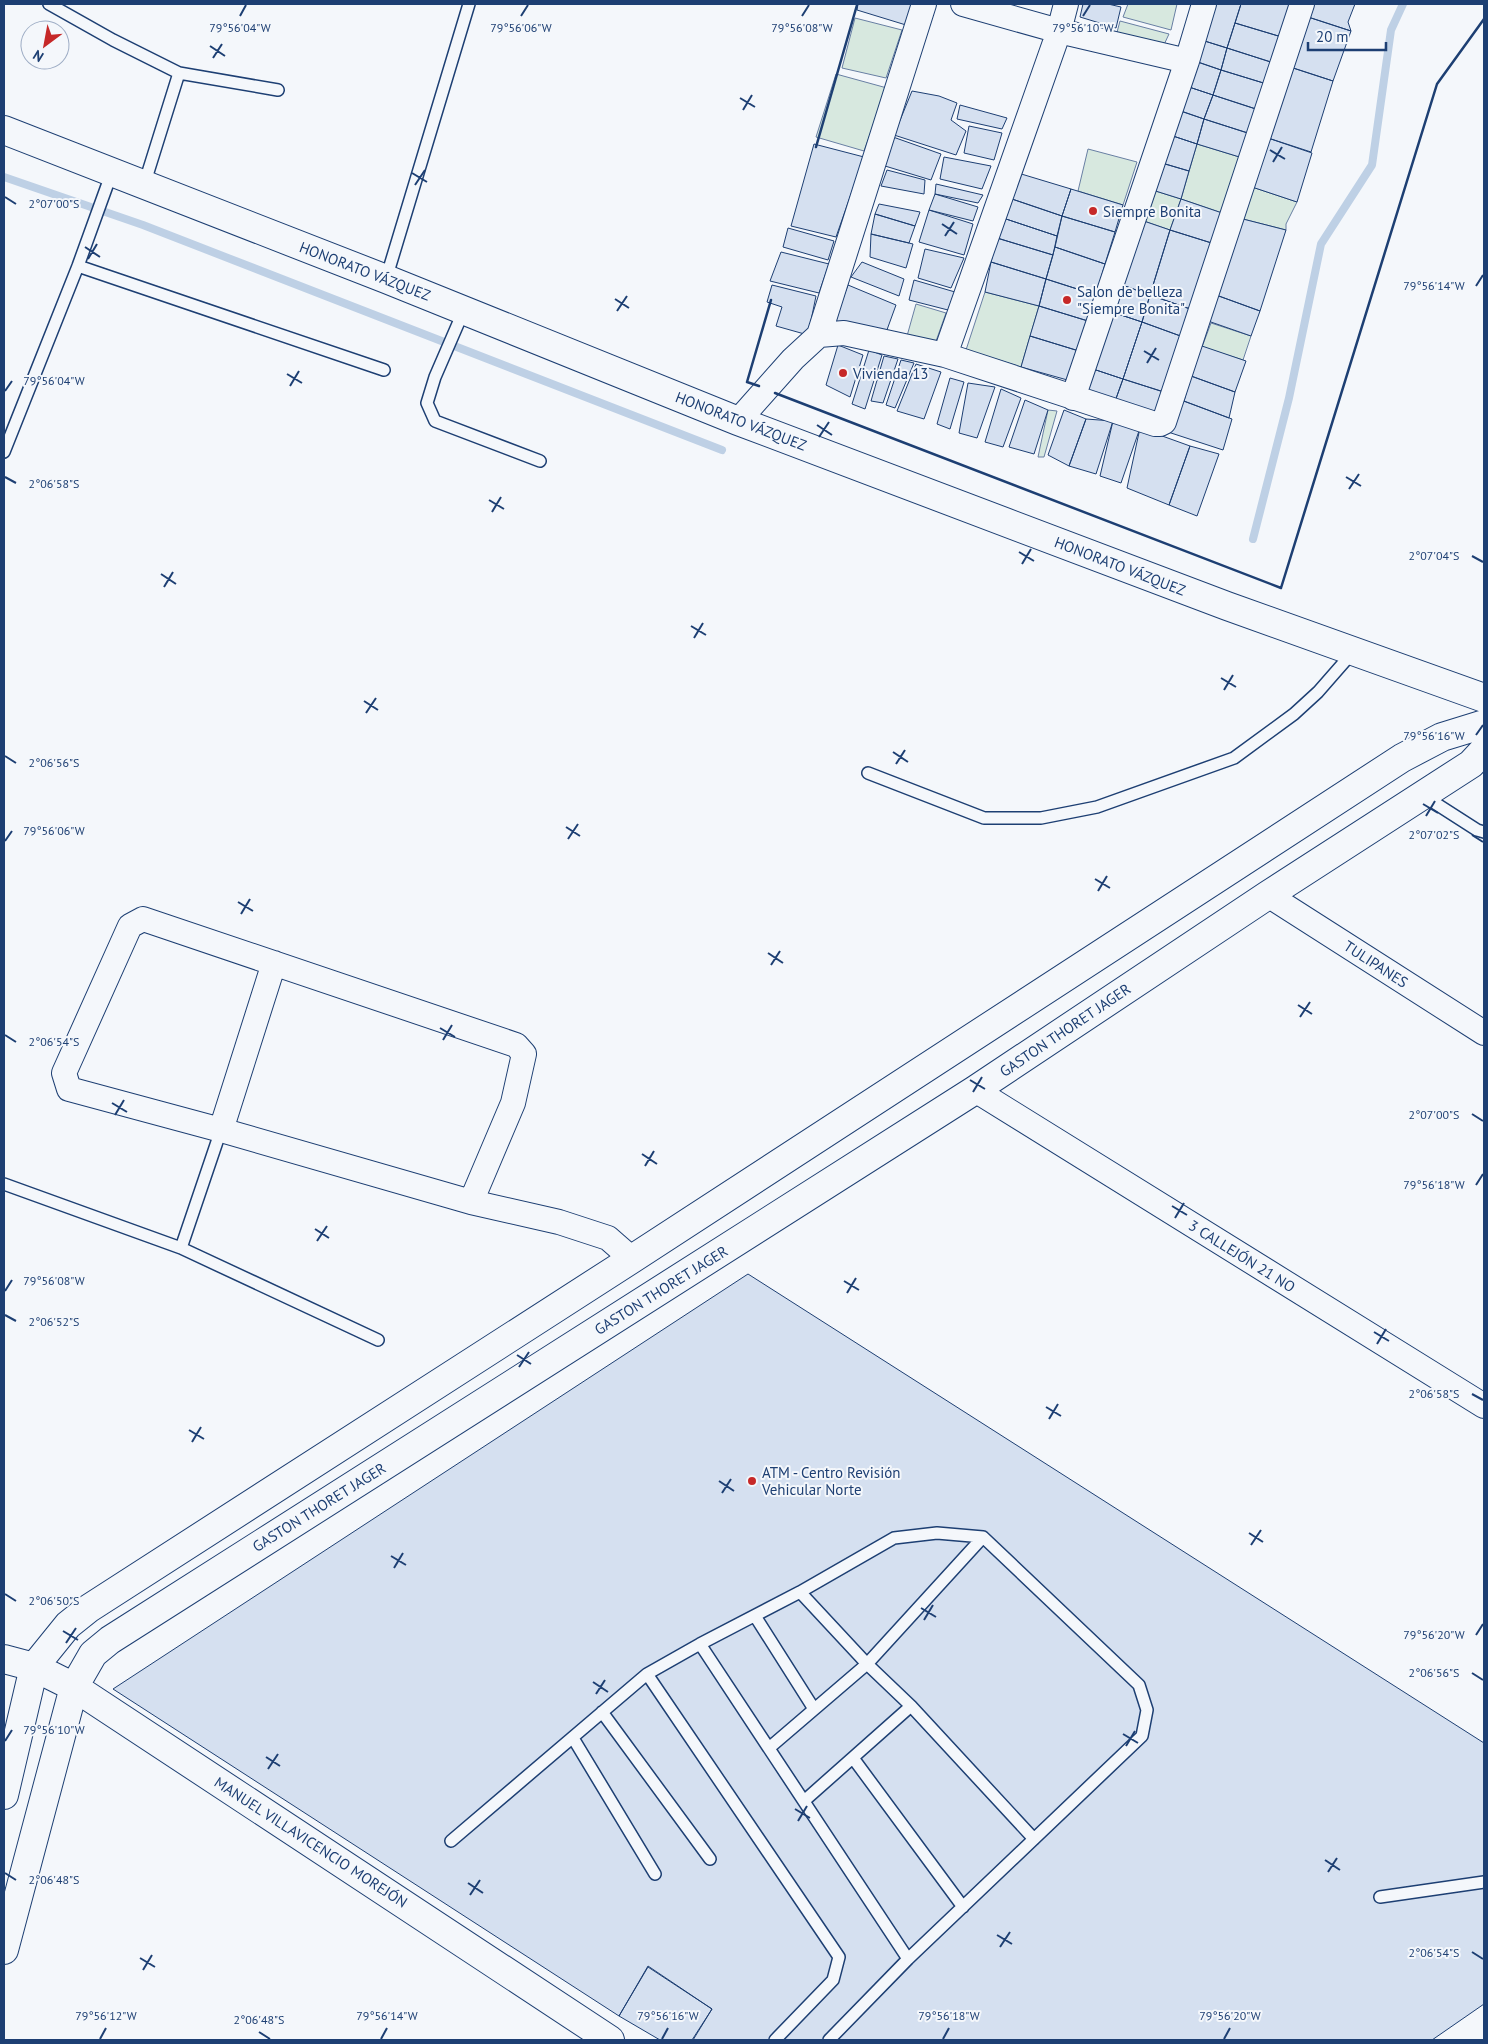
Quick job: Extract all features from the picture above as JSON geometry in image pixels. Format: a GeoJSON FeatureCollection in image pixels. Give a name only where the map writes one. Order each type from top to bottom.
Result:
{"type":"FeatureCollection","features":[{"type":"Feature","properties":{"kind":"street"},"geometry":{"type":"LineString","coordinates":[[738,421],[793,359],[819,334],[924,4]]}},
{"type":"Feature","properties":{"kind":"street"},"geometry":{"type":"LineString","coordinates":[[963,4],[1059,31],[1186,61]]}},
{"type":"Feature","properties":{"kind":"street"},"geometry":{"type":"LineString","coordinates":[[945,356],[1059,31],[1066,4]]}},
{"type":"Feature","properties":{"kind":"street"},"geometry":{"type":"LineString","coordinates":[[1074,398],[1204,4]]}},
{"type":"Feature","properties":{"kind":"street"},"geometry":{"type":"LineString","coordinates":[[819,334],[844,332],[945,356],[1155,424],[1164,422],[1302,4]]}},
{"type":"Feature","properties":{"kind":"street","name":"HONORATO VÁZQUEZ"},"geometry":{"type":"LineString","coordinates":[[4,130],[386,279],[738,421],[1227,606],[1484,698]]}},
{"type":"Feature","properties":{"kind":"street"},"geometry":{"type":"LineString","coordinates":[[4,1795],[34,1667],[68,1625],[88,1609],[632,1259],[1402,758],[1442,737],[1484,724]]}},
{"type":"Feature","properties":{"kind":"street","name":"GASTON THORET JAGER"},"geometry":{"type":"LineString","coordinates":[[4,1950],[74,1687],[93,1654],[110,1640],[975,1090],[1268,894],[1472,764],[1484,750]]}},
{"type":"Feature","properties":{"kind":"street","name":"TULIPANES"},"geometry":{"type":"LineString","coordinates":[[1268,894],[1484,1033]]}},
{"type":"Feature","properties":{"kind":"street"},"geometry":{"type":"LineString","coordinates":[[472,1202],[513,1103],[524,1054],[516,1045],[143,919],[130,926],[64,1073],[69,1090],[221,1130],[472,1202],[559,1222],[608,1238],[632,1259]]}},
{"type":"Feature","properties":{"kind":"street"},"geometry":{"type":"LineString","coordinates":[[221,1130],[274,963]]}},
{"type":"Feature","properties":{"kind":"street","name":"3 CALLEJÓN 21 NO"},"geometry":{"type":"LineString","coordinates":[[975,1090],[1484,1406]]}},
{"type":"Feature","properties":{"kind":"street","name":"MANUEL VILLAVICENCIO MOREJÓN"},"geometry":{"type":"LineString","coordinates":[[4,1658],[34,1667],[74,1687],[610,2040]]}},
{"type":"Feature","properties":{"kind":"lane"},"geometry":{"type":"LineString","coordinates":[[49,4],[179,74],[278,90]]}},
{"type":"Feature","properties":{"kind":"lane"},"geometry":{"type":"LineString","coordinates":[[386,279],[469,4]]}},
{"type":"Feature","properties":{"kind":"lane"},"geometry":{"type":"LineString","coordinates":[[144,185],[179,74]]}},
{"type":"Feature","properties":{"kind":"lane"},"geometry":{"type":"LineString","coordinates":[[4,452],[78,266],[112,172]]}},
{"type":"Feature","properties":{"kind":"lane"},"geometry":{"type":"LineString","coordinates":[[78,266],[384,370]]}},
{"type":"Feature","properties":{"kind":"lane"},"geometry":{"type":"LineString","coordinates":[[464,310],[435,377],[427,403],[435,421],[540,461]]}},
{"type":"Feature","properties":{"kind":"lane"},"geometry":{"type":"LineString","coordinates":[[868,773],[984,818],[1041,818],[1098,808],[1234,758],[1294,714],[1318,692],[1354,651]]}},
{"type":"Feature","properties":{"kind":"lane"},"geometry":{"type":"LineString","coordinates":[[1422,795],[1477,830],[1484,832]]}},
{"type":"Feature","properties":{"kind":"lane"},"geometry":{"type":"LineString","coordinates":[[181,1248],[221,1130]]}},
{"type":"Feature","properties":{"kind":"lane"},"geometry":{"type":"LineString","coordinates":[[4,1184],[181,1248],[378,1340]]}},
{"type":"Feature","properties":{"kind":"lane"},"geometry":{"type":"LineString","coordinates":[[450,1841],[648,1674],[700,1644],[800,1592],[894,1538],[938,1533],[983,1537],[1139,1685],[1147,1710],[1142,1736],[908,1959],[829,2040]]}},
{"type":"Feature","properties":{"kind":"lane"},"geometry":{"type":"LineString","coordinates":[[769,1748],[867,1664],[983,1537]]}},
{"type":"Feature","properties":{"kind":"lane"},"geometry":{"type":"LineString","coordinates":[[800,1592],[867,1664],[912,1706],[1034,1839]]}},
{"type":"Feature","properties":{"kind":"lane"},"geometry":{"type":"LineString","coordinates":[[755,1616],[814,1709]]}},
{"type":"Feature","properties":{"kind":"lane"},"geometry":{"type":"LineString","coordinates":[[700,1644],[908,1959]]}},
{"type":"Feature","properties":{"kind":"lane"},"geometry":{"type":"LineString","coordinates":[[648,1674],[839,1958],[833,1980],[774,2040]]}},
{"type":"Feature","properties":{"kind":"lane"},"geometry":{"type":"LineString","coordinates":[[804,1801],[912,1706]]}},
{"type":"Feature","properties":{"kind":"lane"},"geometry":{"type":"LineString","coordinates":[[602,1712],[710,1859]]}},
{"type":"Feature","properties":{"kind":"lane"},"geometry":{"type":"LineString","coordinates":[[572,1738],[654,1874]]}},
{"type":"Feature","properties":{"kind":"lane"},"geometry":{"type":"LineString","coordinates":[[852,1758],[963,1907]]}},
{"type":"Feature","properties":{"kind":"lane"},"geometry":{"type":"LineString","coordinates":[[1380,1897],[1484,1882]]}},
{"type":"Feature","properties":{"kind":"shaded area"},"geometry":{"type":"Polygon","coordinates":[[[1128,4],[1177,4],[1171,30],[1123,17],[1128,4]]]}},
{"type":"Feature","properties":{"kind":"shaded area"},"geometry":{"type":"Polygon","coordinates":[[[855,18],[902,30],[886,78],[842,68],[855,18]]]}},
{"type":"Feature","properties":{"kind":"shaded area"},"geometry":{"type":"Polygon","coordinates":[[[1120,21],[1169,34],[1162,49],[1116,36],[1120,21]]]}},
{"type":"Feature","properties":{"kind":"shaded area"},"geometry":{"type":"Polygon","coordinates":[[[836,74],[887,88],[864,151],[816,137],[836,74]]]}},
{"type":"Feature","properties":{"kind":"shaded area"},"geometry":{"type":"Polygon","coordinates":[[[1197,144],[1246,159],[1228,215],[1181,199],[1197,144]]]}},
{"type":"Feature","properties":{"kind":"shaded area"},"geometry":{"type":"Polygon","coordinates":[[[1088,149],[1137,162],[1123,205],[1078,191],[1088,149]]]}},
{"type":"Feature","properties":{"kind":"shaded area"},"geometry":{"type":"Polygon","coordinates":[[[1249,186],[1297,202],[1286,224],[1286,230],[1239,218],[1249,186]]]}},
{"type":"Feature","properties":{"kind":"shaded area"},"geometry":{"type":"Polygon","coordinates":[[[1146,188],[1181,199],[1170,230],[1135,218],[1146,188]]]}},
{"type":"Feature","properties":{"kind":"shaded area"},"geometry":{"type":"Polygon","coordinates":[[[985,292],[1039,306],[1021,367],[966,350],[985,292]]]}},
{"type":"Feature","properties":{"kind":"shaded area"},"geometry":{"type":"Polygon","coordinates":[[[916,304],[946,313],[935,344],[907,336],[916,304]]]}},
{"type":"Feature","properties":{"kind":"shaded area"},"geometry":{"type":"Polygon","coordinates":[[[1211,323],[1251,336],[1243,360],[1202,347],[1211,323]]]}},
{"type":"Feature","properties":{"kind":"shaded area"},"geometry":{"type":"Polygon","coordinates":[[[1048,410],[1057,411],[1044,457],[1038,457],[1048,410]]]}},
{"type":"Feature","properties":{"kind":"building"},"geometry":{"type":"Polygon","coordinates":[[[858,4],[913,4],[906,25],[857,10],[858,4]]]}},
{"type":"Feature","properties":{"kind":"building"},"geometry":{"type":"Polygon","coordinates":[[[1083,4],[1108,4],[1121,7],[1116,28],[1080,17],[1083,4]]]}},
{"type":"Feature","properties":{"kind":"building"},"geometry":{"type":"Polygon","coordinates":[[[1206,4],[1241,4],[1227,48],[1195,38],[1206,4]]]}},
{"type":"Feature","properties":{"kind":"building"},"geometry":{"type":"Polygon","coordinates":[[[1241,4],[1296,4],[1285,38],[1235,23],[1241,4]]]}},
{"type":"Feature","properties":{"kind":"building"},"geometry":{"type":"Polygon","coordinates":[[[1309,4],[1355,4],[1348,22],[1351,31],[1305,16],[1309,4]]]}},
{"type":"Feature","properties":{"kind":"building"},"geometry":{"type":"Polygon","coordinates":[[[1305,16],[1351,31],[1333,81],[1287,66],[1305,16]]]}},
{"type":"Feature","properties":{"kind":"building"},"geometry":{"type":"Polygon","coordinates":[[[1235,23],[1285,38],[1277,64],[1227,48],[1235,23]]]}},
{"type":"Feature","properties":{"kind":"building"},"geometry":{"type":"Polygon","coordinates":[[[1195,38],[1227,48],[1221,70],[1189,59],[1195,38]]]}},
{"type":"Feature","properties":{"kind":"building"},"geometry":{"type":"Polygon","coordinates":[[[1227,48],[1277,64],[1270,85],[1221,70],[1227,48]]]}},
{"type":"Feature","properties":{"kind":"building"},"geometry":{"type":"Polygon","coordinates":[[[1189,59],[1221,70],[1213,95],[1180,84],[1189,59]]]}},
{"type":"Feature","properties":{"kind":"building"},"geometry":{"type":"Polygon","coordinates":[[[1287,66],[1333,81],[1311,152],[1265,137],[1287,66]]]}},
{"type":"Feature","properties":{"kind":"building"},"geometry":{"type":"Polygon","coordinates":[[[1221,70],[1270,85],[1262,111],[1213,95],[1221,70]]]}},
{"type":"Feature","properties":{"kind":"building"},"geometry":{"type":"Polygon","coordinates":[[[1180,84],[1213,95],[1204,119],[1172,108],[1180,84]]]}},
{"type":"Feature","properties":{"kind":"building"},"geometry":{"type":"Polygon","coordinates":[[[912,91],[939,96],[957,103],[951,120],[966,131],[956,155],[894,135],[912,91]]]}},
{"type":"Feature","properties":{"kind":"building"},"geometry":{"type":"Polygon","coordinates":[[[1213,95],[1262,111],[1254,135],[1204,119],[1213,95]]]}},
{"type":"Feature","properties":{"kind":"building"},"geometry":{"type":"Polygon","coordinates":[[[960,105],[1007,118],[1002,129],[957,119],[960,105]]]}},
{"type":"Feature","properties":{"kind":"building"},"geometry":{"type":"Polygon","coordinates":[[[1172,108],[1204,119],[1197,144],[1164,133],[1172,108]]]}},
{"type":"Feature","properties":{"kind":"building"},"geometry":{"type":"Polygon","coordinates":[[[1204,119],[1254,135],[1246,159],[1197,144],[1204,119]]]}},
{"type":"Feature","properties":{"kind":"building"},"geometry":{"type":"Polygon","coordinates":[[[969,126],[1002,133],[994,160],[964,153],[969,126]]]}},
{"type":"Feature","properties":{"kind":"building"},"geometry":{"type":"Polygon","coordinates":[[[1164,133],[1197,144],[1189,171],[1155,161],[1164,133]]]}},
{"type":"Feature","properties":{"kind":"building"},"geometry":{"type":"Polygon","coordinates":[[[893,137],[941,154],[931,180],[885,166],[893,137]]]}},
{"type":"Feature","properties":{"kind":"building"},"geometry":{"type":"Polygon","coordinates":[[[1265,137],[1312,153],[1297,202],[1249,186],[1265,137]]]}},
{"type":"Feature","properties":{"kind":"building"},"geometry":{"type":"Polygon","coordinates":[[[814,144],[864,157],[836,237],[791,226],[814,144]]]}},
{"type":"Feature","properties":{"kind":"building"},"geometry":{"type":"Polygon","coordinates":[[[944,157],[991,166],[982,189],[940,179],[944,157]]]}},
{"type":"Feature","properties":{"kind":"building"},"geometry":{"type":"Polygon","coordinates":[[[1155,161],[1189,171],[1181,199],[1146,188],[1155,161]]]}},
{"type":"Feature","properties":{"kind":"building"},"geometry":{"type":"Polygon","coordinates":[[[887,170],[925,180],[924,194],[881,186],[887,170]]]}},
{"type":"Feature","properties":{"kind":"building"},"geometry":{"type":"Polygon","coordinates":[[[1018,173],[1071,189],[1062,216],[1009,198],[1018,173]]]}},
{"type":"Feature","properties":{"kind":"building"},"geometry":{"type":"Polygon","coordinates":[[[936,184],[983,195],[978,203],[935,194],[936,184]]]}},
{"type":"Feature","properties":{"kind":"building","name":"Siempre Bonita"},"geometry":{"type":"Polygon","coordinates":[[[1071,189],[1123,205],[1115,232],[1062,216],[1071,189]]]}},
{"type":"Feature","properties":{"kind":"building"},"geometry":{"type":"Polygon","coordinates":[[[935,194],[978,207],[973,221],[929,210],[935,194]]]}},
{"type":"Feature","properties":{"kind":"building"},"geometry":{"type":"Polygon","coordinates":[[[1009,198],[1062,216],[1057,236],[1003,218],[1009,198]]]}},
{"type":"Feature","properties":{"kind":"building"},"geometry":{"type":"Polygon","coordinates":[[[1181,199],[1228,215],[1218,245],[1170,230],[1181,199]]]}},
{"type":"Feature","properties":{"kind":"building"},"geometry":{"type":"Polygon","coordinates":[[[879,204],[920,212],[915,226],[875,214],[879,204]]]}},
{"type":"Feature","properties":{"kind":"building"},"geometry":{"type":"Polygon","coordinates":[[[929,210],[973,224],[964,255],[919,242],[929,210]]]}},
{"type":"Feature","properties":{"kind":"building"},"geometry":{"type":"Polygon","coordinates":[[[875,214],[915,226],[909,243],[871,234],[875,214]]]}},
{"type":"Feature","properties":{"kind":"building"},"geometry":{"type":"Polygon","coordinates":[[[1062,216],[1115,232],[1105,264],[1055,247],[1062,216]]]}},
{"type":"Feature","properties":{"kind":"building"},"geometry":{"type":"Polygon","coordinates":[[[1003,218],[1057,236],[1053,255],[997,238],[1003,218]]]}},
{"type":"Feature","properties":{"kind":"building"},"geometry":{"type":"Polygon","coordinates":[[[1135,218],[1170,230],[1150,295],[1114,282],[1135,218]]]}},
{"type":"Feature","properties":{"kind":"building"},"geometry":{"type":"Polygon","coordinates":[[[1239,218],[1286,230],[1260,311],[1216,295],[1239,218]]]}},
{"type":"Feature","properties":{"kind":"building"},"geometry":{"type":"Polygon","coordinates":[[[788,228],[834,241],[828,260],[783,247],[788,228]]]}},
{"type":"Feature","properties":{"kind":"building"},"geometry":{"type":"Polygon","coordinates":[[[1170,230],[1218,245],[1196,311],[1150,295],[1170,230]]]}},
{"type":"Feature","properties":{"kind":"building"},"geometry":{"type":"Polygon","coordinates":[[[871,234],[913,244],[906,268],[870,257],[871,234]]]}},
{"type":"Feature","properties":{"kind":"building"},"geometry":{"type":"Polygon","coordinates":[[[997,238],[1053,255],[1046,279],[991,262],[997,238]]]}},
{"type":"Feature","properties":{"kind":"building"},"geometry":{"type":"Polygon","coordinates":[[[1055,247],[1105,264],[1096,295],[1046,279],[1055,247]]]}},
{"type":"Feature","properties":{"kind":"building"},"geometry":{"type":"Polygon","coordinates":[[[925,249],[964,258],[951,288],[918,278],[925,249]]]}},
{"type":"Feature","properties":{"kind":"building"},"geometry":{"type":"Polygon","coordinates":[[[781,252],[829,264],[819,293],[770,281],[781,252]]]}},
{"type":"Feature","properties":{"kind":"building"},"geometry":{"type":"Polygon","coordinates":[[[862,262],[904,279],[899,296],[851,277],[862,262]]]}},
{"type":"Feature","properties":{"kind":"building"},"geometry":{"type":"Polygon","coordinates":[[[991,262],[1046,279],[1039,306],[985,292],[991,262]]]}},
{"type":"Feature","properties":{"kind":"building","name":"Salon de belleza \"Siempre Bonita\""},"geometry":{"type":"Polygon","coordinates":[[[1046,279],[1096,295],[1088,321],[1039,306],[1046,279]]]}},
{"type":"Feature","properties":{"kind":"building"},"geometry":{"type":"Polygon","coordinates":[[[914,280],[955,292],[948,310],[909,300],[914,280]]]}},
{"type":"Feature","properties":{"kind":"building"},"geometry":{"type":"Polygon","coordinates":[[[1114,282],[1150,295],[1142,322],[1106,310],[1114,282]]]}},
{"type":"Feature","properties":{"kind":"building"},"geometry":{"type":"Polygon","coordinates":[[[772,285],[816,296],[808,335],[776,326],[782,307],[767,302],[772,285]]]}},
{"type":"Feature","properties":{"kind":"building"},"geometry":{"type":"Polygon","coordinates":[[[848,285],[896,305],[884,338],[834,322],[848,285]]]}},
{"type":"Feature","properties":{"kind":"building"},"geometry":{"type":"Polygon","coordinates":[[[1150,295],[1196,311],[1186,338],[1142,322],[1150,295]]]}},
{"type":"Feature","properties":{"kind":"building"},"geometry":{"type":"Polygon","coordinates":[[[1216,295],[1260,311],[1251,336],[1208,321],[1216,295]]]}},
{"type":"Feature","properties":{"kind":"building"},"geometry":{"type":"Polygon","coordinates":[[[1039,306],[1088,321],[1079,351],[1030,336],[1039,306]]]}},
{"type":"Feature","properties":{"kind":"building"},"geometry":{"type":"Polygon","coordinates":[[[1106,310],[1142,322],[1123,379],[1087,367],[1106,310]]]}},
{"type":"Feature","properties":{"kind":"building"},"geometry":{"type":"Polygon","coordinates":[[[1142,322],[1186,338],[1167,393],[1123,379],[1142,322]]]}},
{"type":"Feature","properties":{"kind":"building"},"geometry":{"type":"Polygon","coordinates":[[[1030,336],[1079,351],[1071,381],[1021,367],[1030,336]]]}},
{"type":"Feature","properties":{"kind":"building","name":"Vivienda 13"},"geometry":{"type":"Polygon","coordinates":[[[838,345],[863,355],[850,397],[826,385],[838,345]]]}},
{"type":"Feature","properties":{"kind":"building"},"geometry":{"type":"Polygon","coordinates":[[[1199,345],[1246,361],[1235,392],[1191,376],[1199,345]]]}},
{"type":"Feature","properties":{"kind":"building"},"geometry":{"type":"Polygon","coordinates":[[[869,350],[882,355],[865,409],[852,404],[869,350]]]}},
{"type":"Feature","properties":{"kind":"building"},"geometry":{"type":"Polygon","coordinates":[[[884,356],[898,359],[883,403],[871,401],[884,356]]]}},
{"type":"Feature","properties":{"kind":"building"},"geometry":{"type":"Polygon","coordinates":[[[901,360],[914,363],[895,408],[886,405],[901,360]]]}},
{"type":"Feature","properties":{"kind":"building"},"geometry":{"type":"Polygon","coordinates":[[[916,364],[941,372],[924,419],[897,411],[916,364]]]}},
{"type":"Feature","properties":{"kind":"building"},"geometry":{"type":"Polygon","coordinates":[[[1087,367],[1123,379],[1113,407],[1078,395],[1087,367]]]}},
{"type":"Feature","properties":{"kind":"building"},"geometry":{"type":"Polygon","coordinates":[[[1191,376],[1235,392],[1229,418],[1184,401],[1191,376]]]}},
{"type":"Feature","properties":{"kind":"building"},"geometry":{"type":"Polygon","coordinates":[[[950,378],[964,382],[950,429],[937,424],[950,378]]]}},
{"type":"Feature","properties":{"kind":"building"},"geometry":{"type":"Polygon","coordinates":[[[1123,379],[1167,393],[1158,421],[1113,407],[1123,379]]]}},
{"type":"Feature","properties":{"kind":"building"},"geometry":{"type":"Polygon","coordinates":[[[968,383],[995,387],[977,438],[959,433],[968,383]]]}},
{"type":"Feature","properties":{"kind":"building"},"geometry":{"type":"Polygon","coordinates":[[[1001,389],[1021,398],[1003,447],[985,442],[1001,389]]]}},
{"type":"Feature","properties":{"kind":"building"},"geometry":{"type":"Polygon","coordinates":[[[1178,399],[1232,419],[1223,450],[1168,432],[1178,399]]]}},
{"type":"Feature","properties":{"kind":"building"},"geometry":{"type":"Polygon","coordinates":[[[1025,400],[1048,410],[1034,454],[1009,447],[1025,400]]]}},
{"type":"Feature","properties":{"kind":"building"},"geometry":{"type":"Polygon","coordinates":[[[1064,410],[1086,419],[1069,466],[1048,455],[1064,410]]]}},
{"type":"Feature","properties":{"kind":"building"},"geometry":{"type":"Polygon","coordinates":[[[1086,419],[1113,421],[1096,474],[1069,466],[1086,419]]]}},
{"type":"Feature","properties":{"kind":"building"},"geometry":{"type":"Polygon","coordinates":[[[1113,421],[1140,428],[1121,483],[1100,476],[1113,421]]]}},
{"type":"Feature","properties":{"kind":"building"},"geometry":{"type":"Polygon","coordinates":[[[1140,428],[1190,446],[1169,505],[1127,488],[1140,428]]]}},
{"type":"Feature","properties":{"kind":"building"},"geometry":{"type":"Polygon","coordinates":[[[1190,446],[1219,454],[1197,516],[1169,505],[1190,446]]]}},
{"type":"Feature","properties":{"kind":"building","name":"ATM - Centro Revisión Vehicular Norte"},"geometry":{"type":"Polygon","coordinates":[[[748,1274],[1484,1743],[1484,2004],[1432,2040],[693,2040],[712,2009],[648,1966],[619,2016],[113,1689],[748,1274]]]}},
{"type":"Feature","properties":{"kind":"building"},"geometry":{"type":"Polygon","coordinates":[[[648,1967],[712,2009],[692,2040],[660,2040],[619,2016],[648,1967]]]}},
{"type":"Feature","properties":{"kind":"waterway"},"geometry":{"type":"LineString","coordinates":[[1253,539],[1289,398],[1321,244],[1372,165],[1391,30],[1403,4]]}},
{"type":"Feature","properties":{"kind":"waterway"},"geometry":{"type":"LineString","coordinates":[[4,177],[143,225],[722,450]]}},
{"type":"Feature","properties":{"kind":"wall"},"geometry":{"type":"LineString","coordinates":[[816,147],[857,5]]}},
{"type":"Feature","properties":{"kind":"wall"},"geometry":{"type":"LineString","coordinates":[[775,393],[1281,588],[1437,84],[1484,19]]}},
{"type":"Feature","properties":{"kind":"wall"},"geometry":{"type":"LineString","coordinates":[[759,386],[747,382],[771,300]]}},
{"type":"Feature","properties":{"kind":"place","name":"Siempre Bonita"},"geometry":{"type":"Point","coordinates":[1093,211]}},
{"type":"Feature","properties":{"kind":"place","name":"Salon de belleza \"Siempre Bonita\""},"geometry":{"type":"Point","coordinates":[1067,300]}},
{"type":"Feature","properties":{"kind":"place","name":"Vivienda 13"},"geometry":{"type":"Point","coordinates":[843,373]}},
{"type":"Feature","properties":{"kind":"place","name":"ATM - Centro Revisión Vehicular Norte"},"geometry":{"type":"Point","coordinates":[752,1481]}}]}
